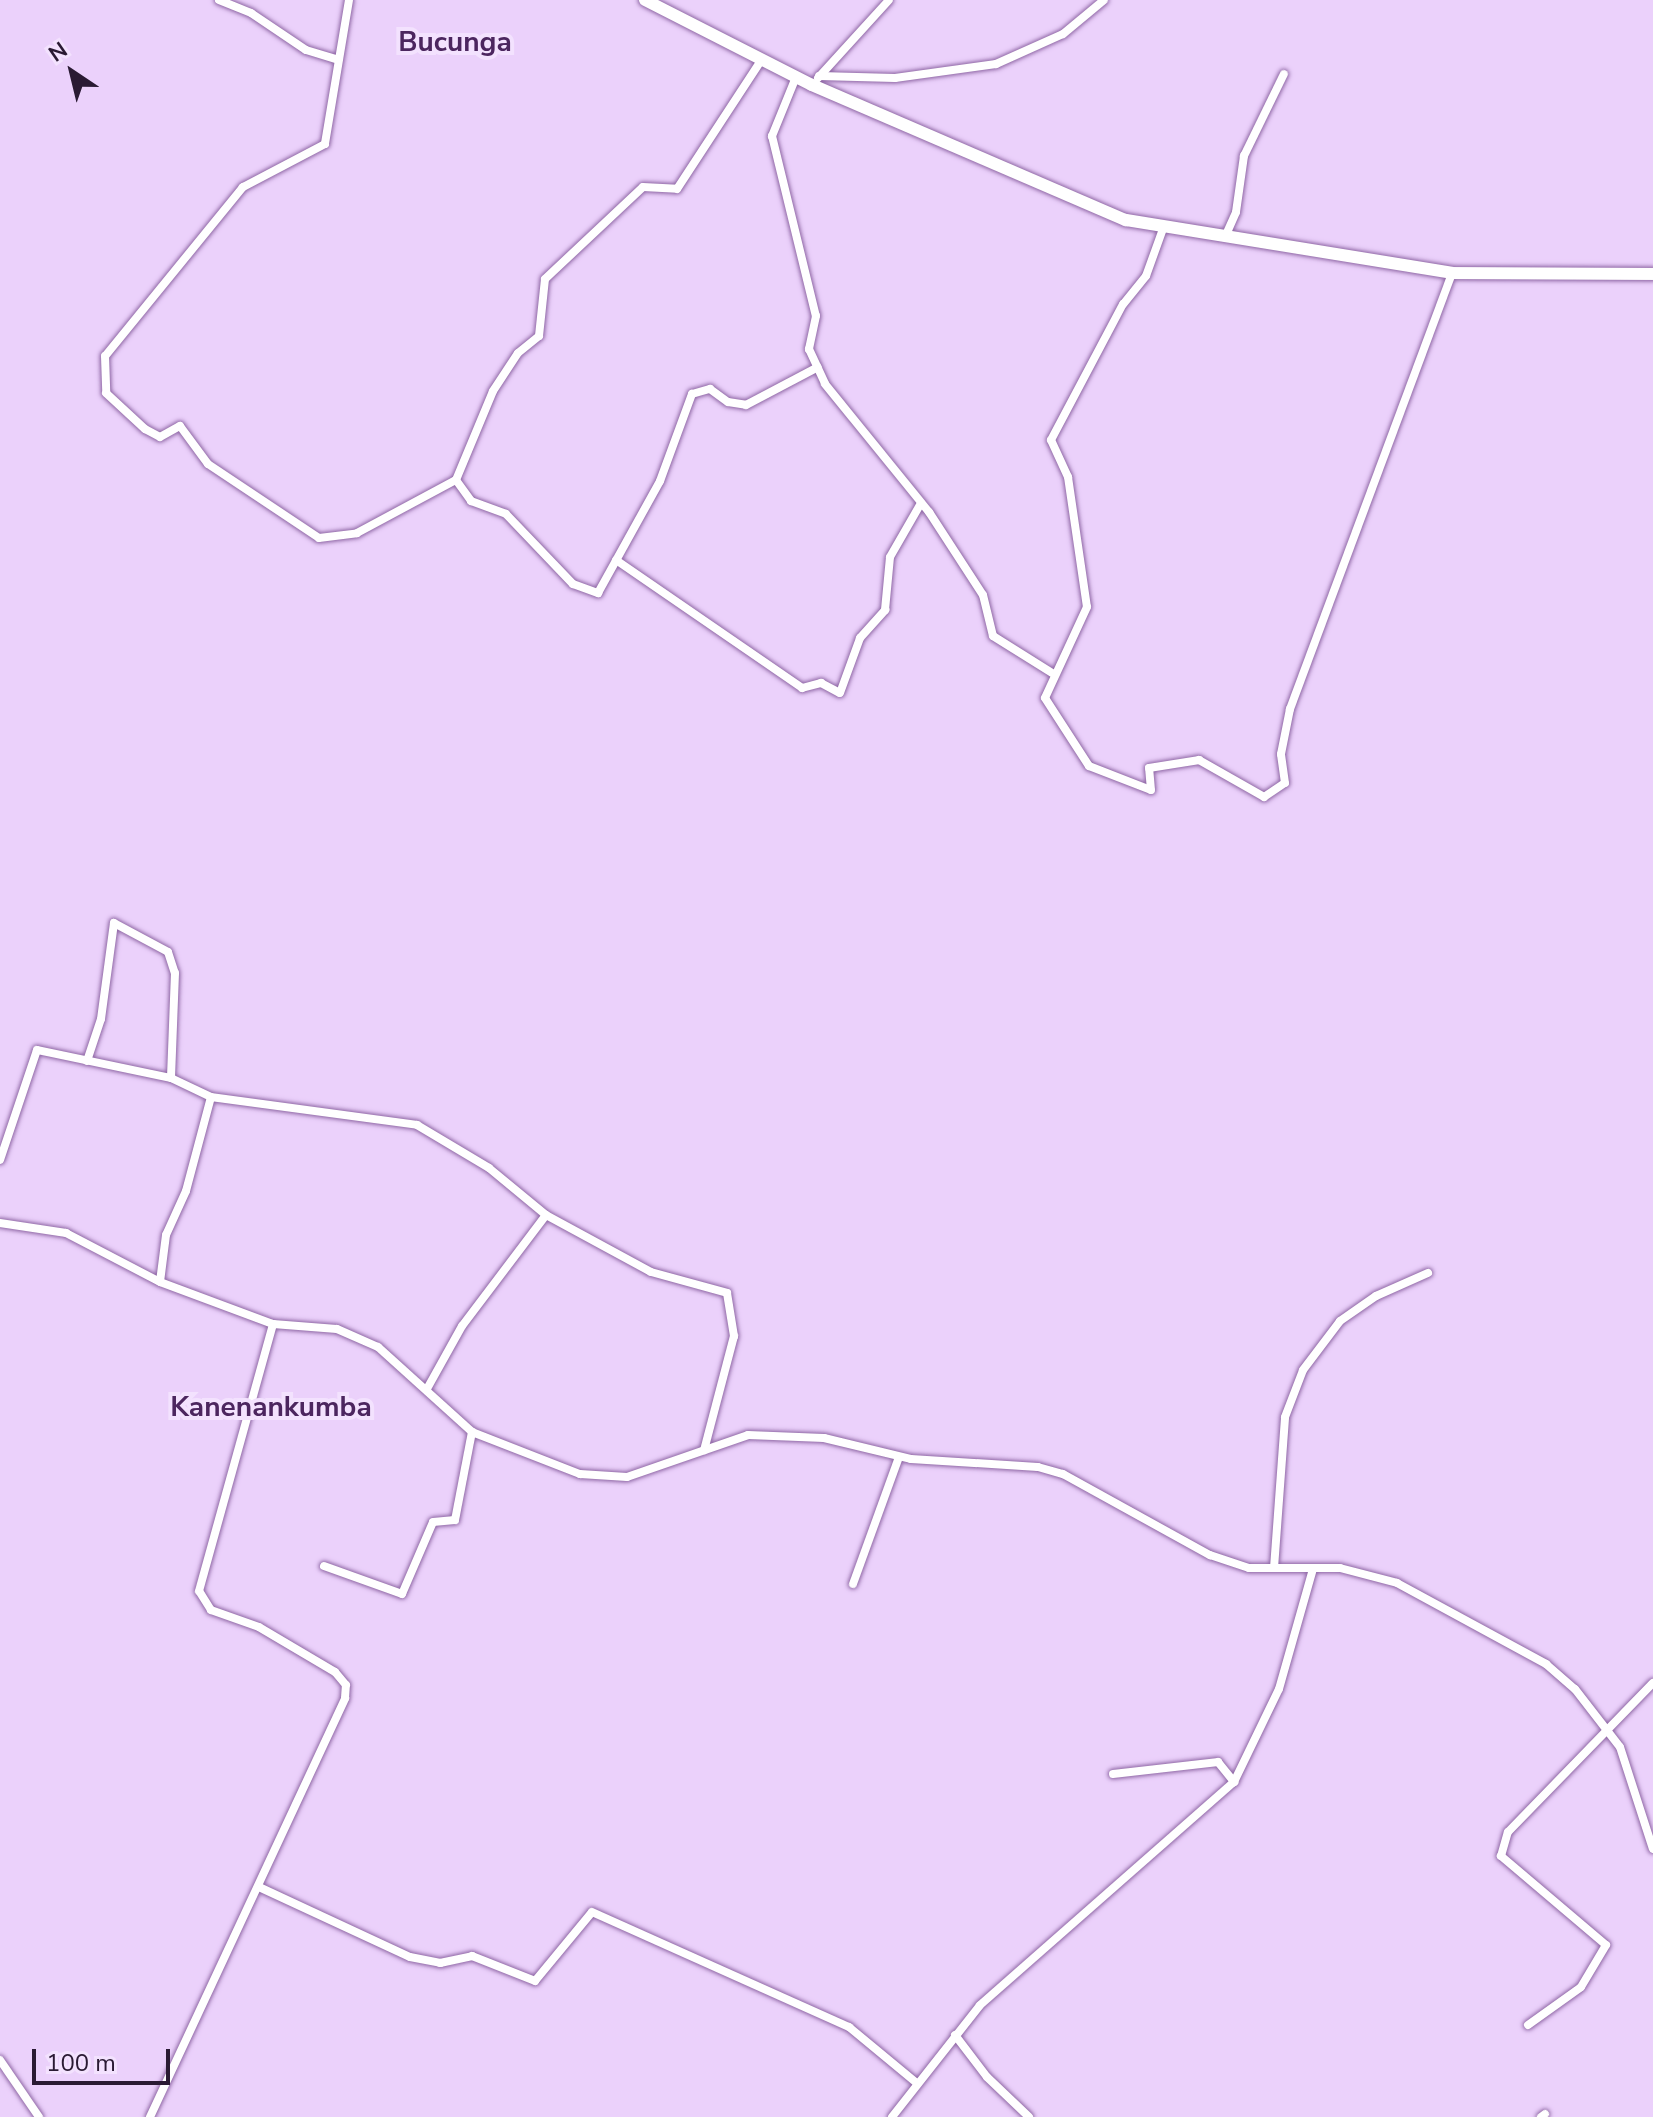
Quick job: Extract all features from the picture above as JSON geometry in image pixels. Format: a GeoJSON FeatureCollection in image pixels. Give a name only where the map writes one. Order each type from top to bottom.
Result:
{"type":"FeatureCollection","features":[{"type":"Feature","properties":{"kind":"street"},"geometry":{"type":"LineString","coordinates":[[219,0],[251,13],[306,50],[339,60]]}},
{"type":"Feature","properties":{"kind":"street"},"geometry":{"type":"LineString","coordinates":[[349,0],[325,144],[243,187],[105,356],[106,393],[160,437],[180,426],[208,464],[319,538],[357,533],[456,480],[493,391],[518,353],[539,336],[545,279],[643,187],[677,189],[762,59]]}},
{"type":"Feature","properties":{"kind":"street"},"geometry":{"type":"LineString","coordinates":[[645,0],[796,77],[816,80],[895,78],[996,64],[1063,34],[1104,0]]}},
{"type":"Feature","properties":{"kind":"street"},"geometry":{"type":"LineString","coordinates":[[816,80],[889,0]]}},
{"type":"Feature","properties":{"kind":"street"},"geometry":{"type":"LineString","coordinates":[[1225,237],[1236,212],[1244,156],[1284,74]]}},
{"type":"Feature","properties":{"kind":"street"},"geometry":{"type":"LineString","coordinates":[[796,77],[772,136],[816,316],[809,349],[825,384],[921,503],[983,595],[993,636],[1052,673]]}},
{"type":"Feature","properties":{"kind":"street"},"geometry":{"type":"LineString","coordinates":[[816,80],[1126,220],[1452,273],[1653,274]]}},
{"type":"Feature","properties":{"kind":"street"},"geometry":{"type":"LineString","coordinates":[[1164,226],[1146,276],[1054,425],[1051,440],[1068,477],[1087,607],[1052,673],[1045,698],[1089,766],[1151,790],[1149,768],[1199,760],[1264,797],[1285,783],[1281,754],[1290,709],[1452,273]]}},
{"type":"Feature","properties":{"kind":"street"},"geometry":{"type":"LineString","coordinates":[[456,480],[471,501],[506,514],[573,584],[598,593],[660,481],[692,394],[710,389],[746,405],[818,367]]}},
{"type":"Feature","properties":{"kind":"street"},"geometry":{"type":"LineString","coordinates":[[616,560],[802,688],[821,683],[840,693],[860,638],[885,610],[890,557],[921,503]]}},
{"type":"Feature","properties":{"kind":"street"},"geometry":{"type":"LineString","coordinates":[[87,1061],[101,1019],[114,923],[168,952],[175,973],[171,1078]]}},
{"type":"Feature","properties":{"kind":"street"},"geometry":{"type":"LineString","coordinates":[[0,1160],[37,1050],[171,1078],[211,1097],[417,1125],[489,1168],[546,1215],[651,1272],[727,1293],[734,1336],[704,1450]]}},
{"type":"Feature","properties":{"kind":"street"},"geometry":{"type":"LineString","coordinates":[[160,1282],[166,1235],[186,1191],[211,1097]]}},
{"type":"Feature","properties":{"kind":"street"},"geometry":{"type":"LineString","coordinates":[[427,1389],[462,1326],[546,1215]]}},
{"type":"Feature","properties":{"kind":"street"},"geometry":{"type":"LineString","coordinates":[[0,1223],[66,1233],[160,1282],[273,1324],[337,1329],[378,1347],[472,1432],[549,1464],[607,1477],[627,1477],[704,1450],[773,1432],[899,1457],[1063,1474],[1210,1555],[1249,1568],[1313,1569],[1375,1575],[1429,1599],[1546,1664],[1610,1731],[1653,1849]]}},
{"type":"Feature","properties":{"kind":"street"},"geometry":{"type":"LineString","coordinates":[[1274,1568],[1285,1417],[1303,1370],[1340,1321],[1376,1296],[1428,1273]]}},
{"type":"Feature","properties":{"kind":"street"},"geometry":{"type":"LineString","coordinates":[[150,2117],[259,1887],[346,1685],[259,1627],[211,1610],[199,1591],[273,1324]]}},
{"type":"Feature","properties":{"kind":"street"},"geometry":{"type":"LineString","coordinates":[[324,1566],[402,1594],[433,1522],[455,1520],[472,1432]]}},
{"type":"Feature","properties":{"kind":"street"},"geometry":{"type":"LineString","coordinates":[[853,1584],[899,1457]]}},
{"type":"Feature","properties":{"kind":"street"},"geometry":{"type":"LineString","coordinates":[[892,2117],[955,2035],[1081,1913],[1155,1857],[1234,1782],[1279,1689],[1313,1569]]}},
{"type":"Feature","properties":{"kind":"street"},"geometry":{"type":"LineString","coordinates":[[1528,2025],[1581,1987],[1606,1945],[1501,1856],[1508,1832],[1610,1731],[1632,1699],[1653,1683]]}},
{"type":"Feature","properties":{"kind":"street"},"geometry":{"type":"LineString","coordinates":[[1113,1774],[1218,1762],[1234,1782]]}},
{"type":"Feature","properties":{"kind":"street"},"geometry":{"type":"LineString","coordinates":[[259,1887],[410,1957],[440,1963],[472,1956],[535,1981],[592,1912],[849,2027],[918,2084]]}},
{"type":"Feature","properties":{"kind":"street"},"geometry":{"type":"LineString","coordinates":[[955,2035],[987,2077],[1029,2117]]}},
{"type":"Feature","properties":{"kind":"street"},"geometry":{"type":"LineString","coordinates":[[0,2060],[39,2117]]}},
{"type":"Feature","properties":{"kind":"district","name":"Bucunga"},"geometry":{"type":"Point","coordinates":[455,42]}},
{"type":"Feature","properties":{"kind":"district","name":"Kanenankumba"},"geometry":{"type":"Point","coordinates":[271,1407]}}]}
